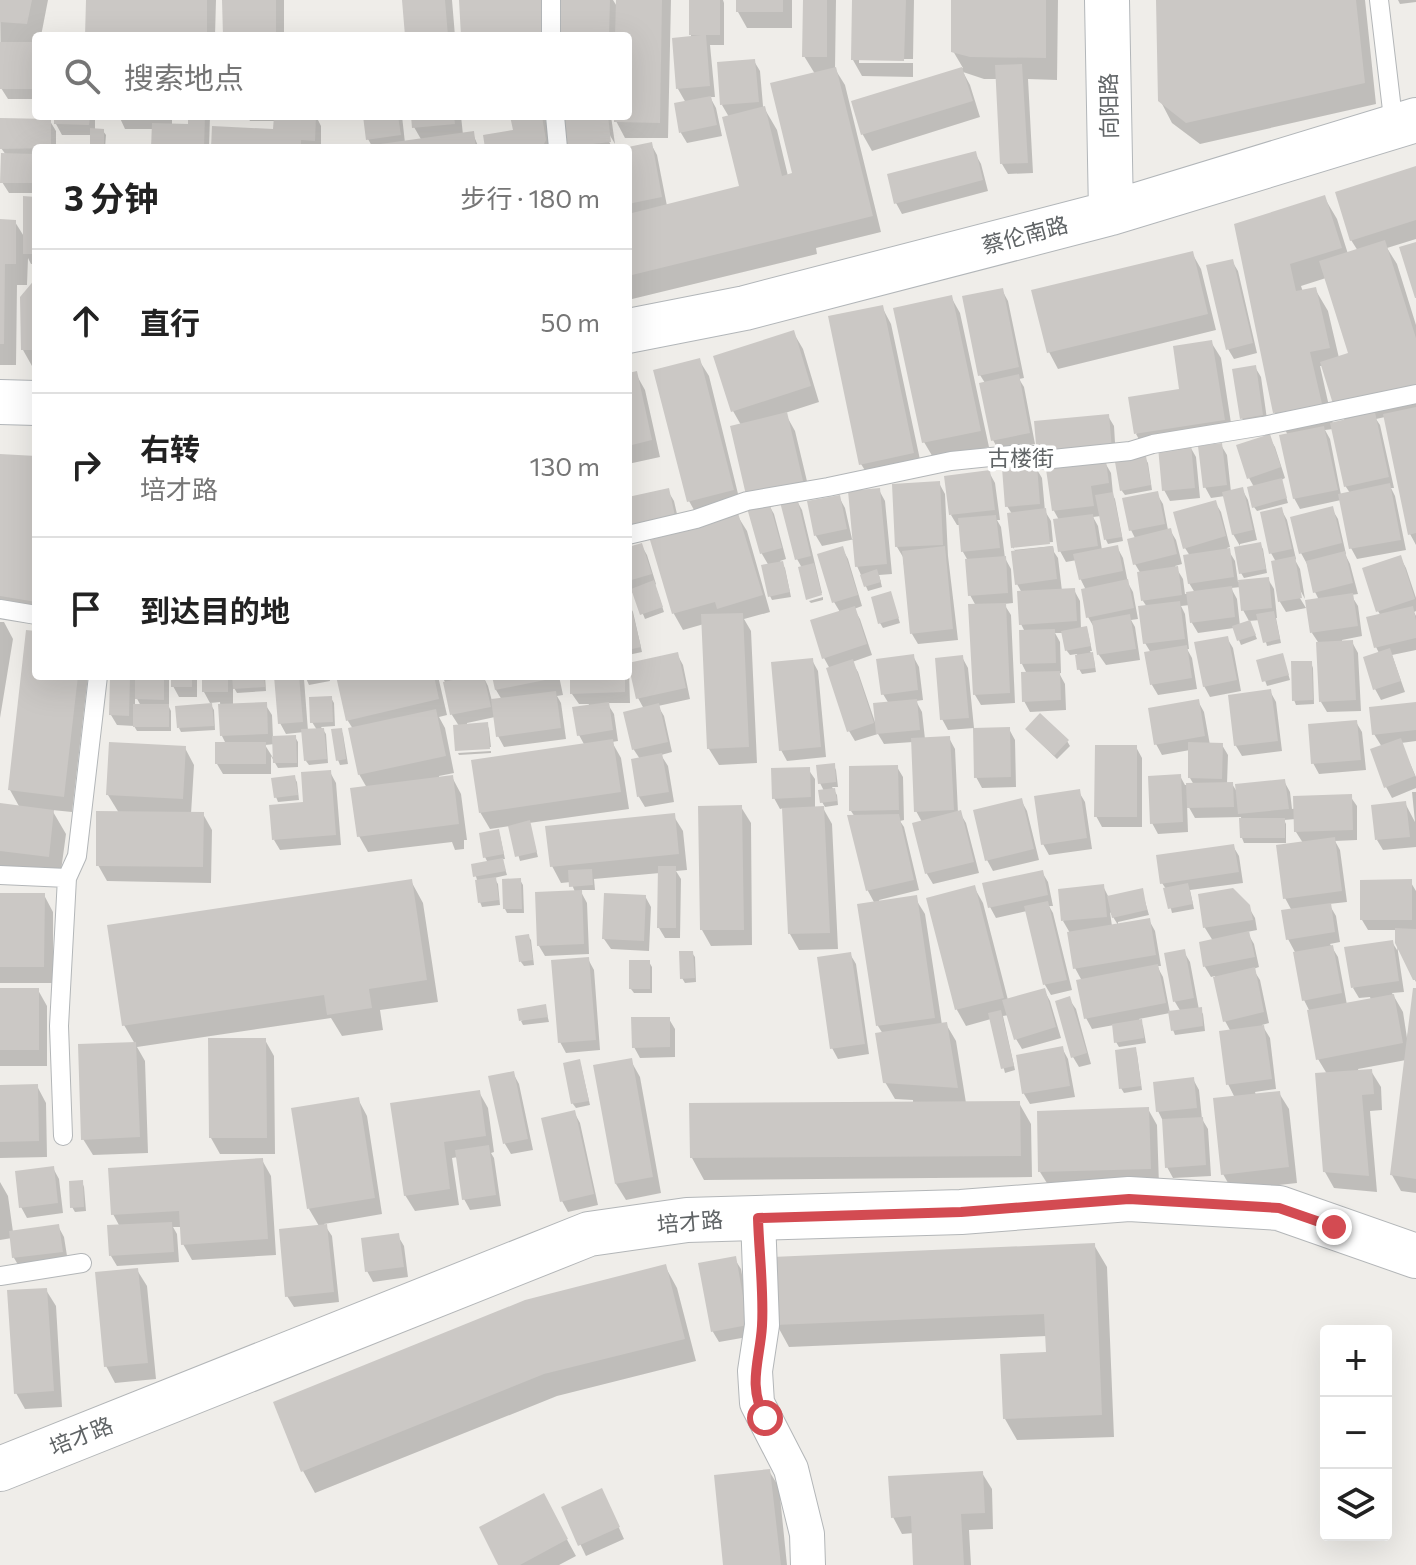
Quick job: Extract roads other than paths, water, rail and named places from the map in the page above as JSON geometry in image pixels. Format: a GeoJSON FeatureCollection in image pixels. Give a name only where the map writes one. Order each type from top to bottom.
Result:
{"type":"FeatureCollection","features":[{"type":"Feature","properties":{"kind":"street","name":"向阳路"},"geometry":{"type":"LineString","coordinates":[[1107,0],[1111,213]]}},
{"type":"Feature","properties":{"kind":"street","name":"蔡伦南路"},"geometry":{"type":"LineString","coordinates":[[632,330],[745,308],[1111,213],[1405,123]]}},
{"type":"Feature","properties":{"kind":"street"},"geometry":{"type":"LineString","coordinates":[[0,402],[32,403]]}},
{"type":"Feature","properties":{"kind":"street","name":"培才路"},"geometry":{"type":"LineString","coordinates":[[0,1469],[589,1234],[687,1220],[961,1212],[1129,1199],[1279,1208],[1416,1256]]}},
{"type":"Feature","properties":{"kind":"street"},"geometry":{"type":"LineString","coordinates":[[758,1218],[762,1325],[755,1371],[757,1403],[791,1469],[807,1534],[808,1565]]}},
{"type":"Feature","properties":{"kind":"lane"},"geometry":{"type":"LineString","coordinates":[[551,0],[551,32]]}},
{"type":"Feature","properties":{"kind":"lane"},"geometry":{"type":"LineString","coordinates":[[1379,0],[1405,123]]}},
{"type":"Feature","properties":{"kind":"lane"},"geometry":{"type":"LineString","coordinates":[[555,120],[558,144]]}},
{"type":"Feature","properties":{"kind":"lane","name":"古楼街"},"geometry":{"type":"LineString","coordinates":[[632,534],[696,519],[747,501],[951,461],[1020,454],[1043,460],[1130,451],[1416,394]]}},
{"type":"Feature","properties":{"kind":"lane"},"geometry":{"type":"LineString","coordinates":[[0,609],[32,614]]}},
{"type":"Feature","properties":{"kind":"lane"},"geometry":{"type":"LineString","coordinates":[[63,1136],[59,1026],[67,878],[77,856],[98,680]]}},
{"type":"Feature","properties":{"kind":"lane"},"geometry":{"type":"LineString","coordinates":[[0,875],[67,878]]}},
{"type":"Feature","properties":{"kind":"lane"},"geometry":{"type":"LineString","coordinates":[[0,1276],[82,1263]]}}]}
